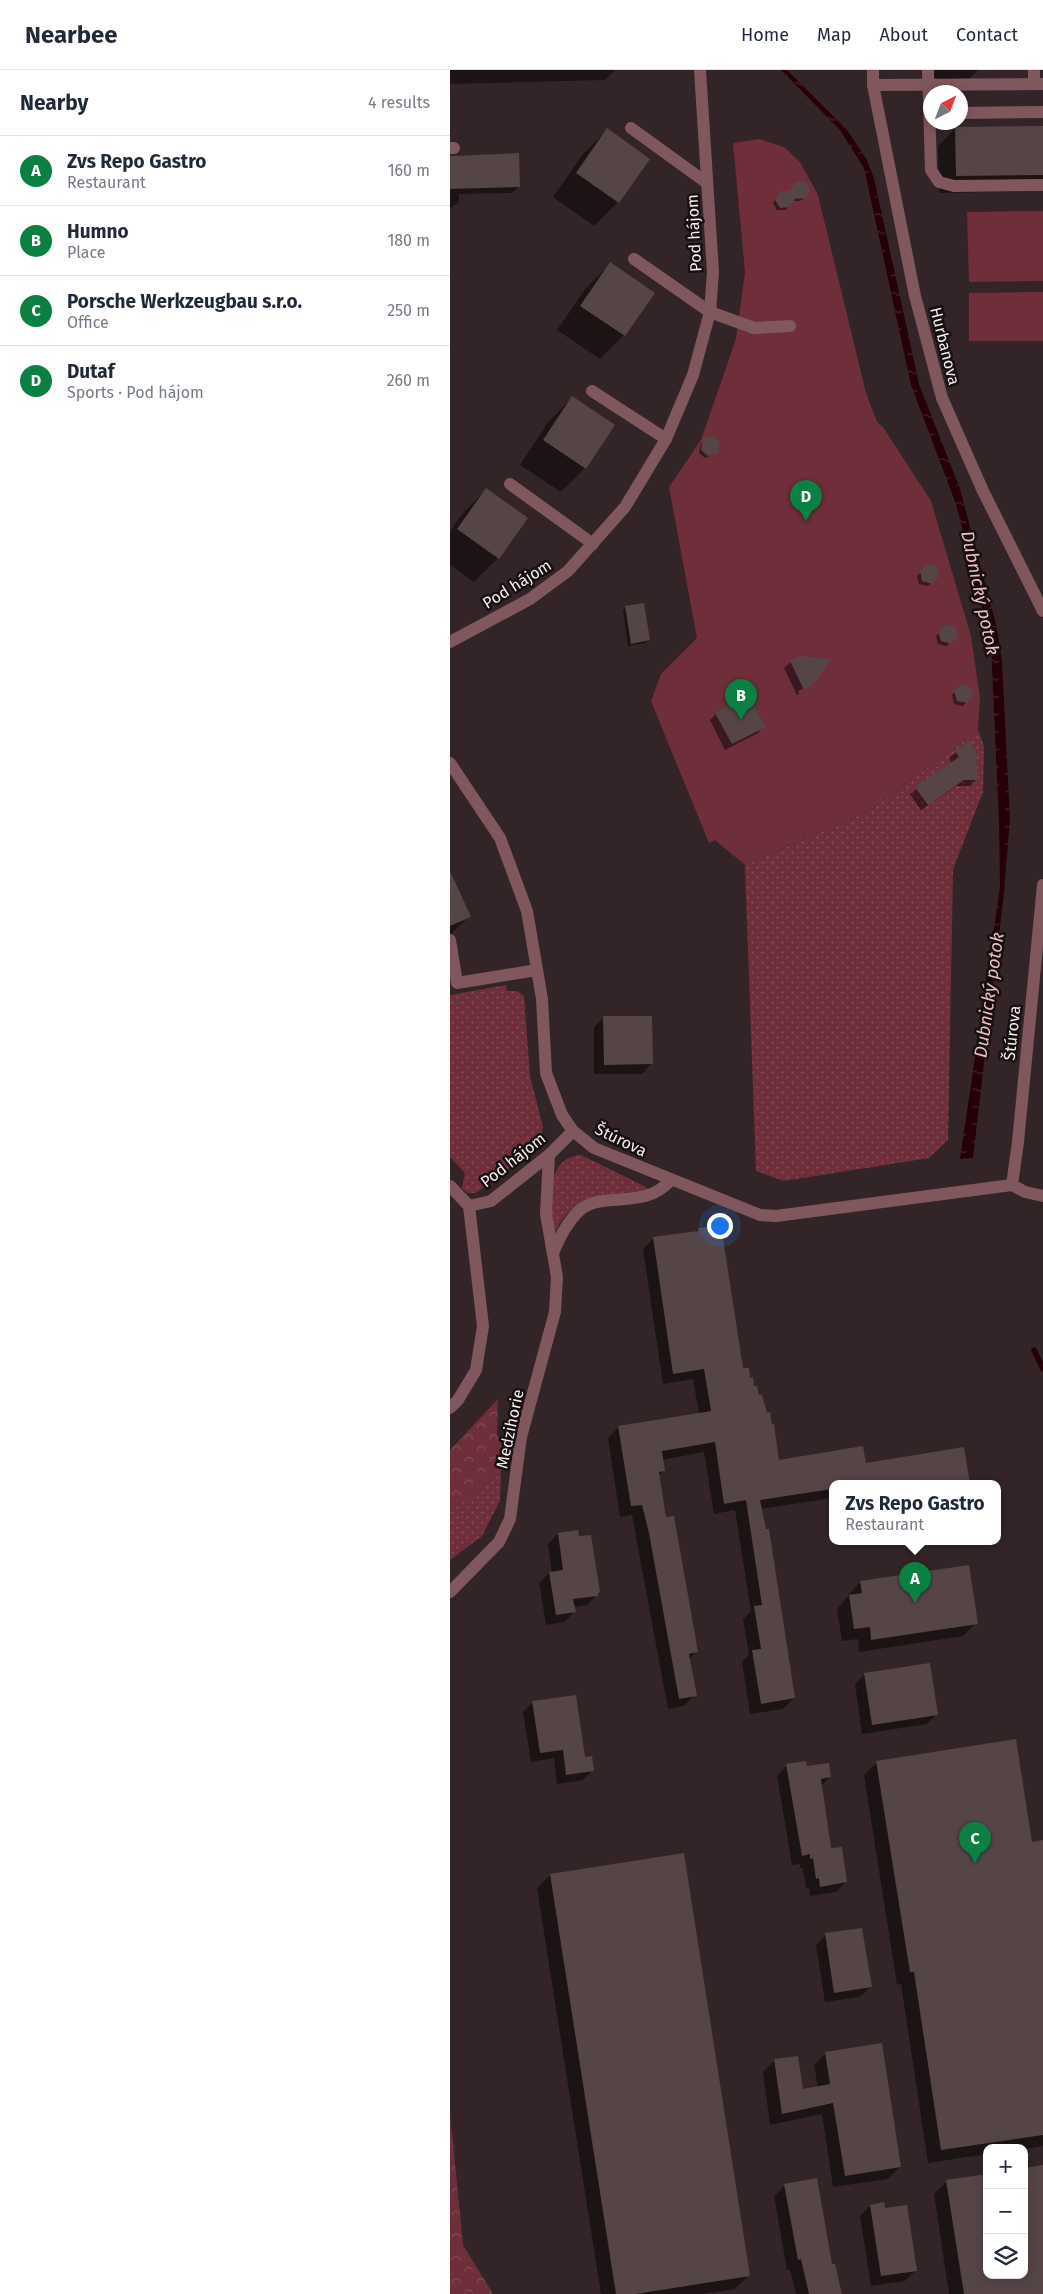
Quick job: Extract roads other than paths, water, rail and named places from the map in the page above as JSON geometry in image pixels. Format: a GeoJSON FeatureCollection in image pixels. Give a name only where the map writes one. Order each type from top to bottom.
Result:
{"type":"FeatureCollection","features":[{"type":"Feature","properties":{"kind":"street","name":"Pod hájom"},"geometry":{"type":"LineString","coordinates":[[450,642],[530,599],[568,571],[625,508],[666,439],[693,375],[710,312],[713,272],[700,70]]}},
{"type":"Feature","properties":{"kind":"street","name":"Hurbanova"},"geometry":{"type":"LineString","coordinates":[[873,70],[873,85],[915,296],[942,398],[983,491],[1042,607]]}},
{"type":"Feature","properties":{"kind":"street"},"geometry":{"type":"LineString","coordinates":[[928,70],[929,85],[1038,84],[1034,70]]}},
{"type":"Feature","properties":{"kind":"street"},"geometry":{"type":"LineString","coordinates":[[873,85],[923,85]]}},
{"type":"Feature","properties":{"kind":"street"},"geometry":{"type":"LineString","coordinates":[[968,113],[1043,112]]}},
{"type":"Feature","properties":{"kind":"street","name":"Pod hájom"},"geometry":{"type":"LineString","coordinates":[[631,128],[707,183]]}},
{"type":"Feature","properties":{"kind":"street"},"geometry":{"type":"LineString","coordinates":[[930,130],[931,170],[939,182],[954,186],[1043,185]]}},
{"type":"Feature","properties":{"kind":"street","name":"Pod hájom"},"geometry":{"type":"LineString","coordinates":[[634,259],[710,312]]}},
{"type":"Feature","properties":{"kind":"street"},"geometry":{"type":"LineString","coordinates":[[710,312],[754,328],[790,326]]}},
{"type":"Feature","properties":{"kind":"street"},"geometry":{"type":"LineString","coordinates":[[592,391],[666,439]]}},
{"type":"Feature","properties":{"kind":"street"},"geometry":{"type":"LineString","coordinates":[[510,484],[594,544]]}},
{"type":"Feature","properties":{"kind":"street","name":"Štúrova"},"geometry":{"type":"LineString","coordinates":[[450,764],[500,838],[527,911],[542,999],[546,1073],[562,1115],[574,1131],[594,1148],[760,1215],[776,1216],[1012,1185],[1025,1192],[1043,1196]]}},
{"type":"Feature","properties":{"kind":"street","name":"Štúrova"},"geometry":{"type":"LineString","coordinates":[[1012,1185],[1018,1142],[1043,885]]}},
{"type":"Feature","properties":{"kind":"street"},"geometry":{"type":"LineString","coordinates":[[450,940],[457,983],[537,970]]}},
{"type":"Feature","properties":{"kind":"street","name":"Pod hájom"},"geometry":{"type":"LineString","coordinates":[[469,1206],[490,1201],[549,1155],[574,1131]]}},
{"type":"Feature","properties":{"kind":"street","name":"Medzihorie"},"geometry":{"type":"LineString","coordinates":[[450,1592],[499,1542],[510,1519],[521,1437],[555,1312],[557,1277],[546,1214],[549,1155]]}},
{"type":"Feature","properties":{"kind":"street"},"geometry":{"type":"LineString","coordinates":[[553,1253],[565,1228],[582,1209],[597,1203],[654,1195],[671,1180]]}},
{"type":"Feature","properties":{"kind":"street"},"geometry":{"type":"LineString","coordinates":[[450,1186],[469,1206],[483,1326],[476,1370],[458,1400],[450,1408]]}},
{"type":"Feature","properties":{"kind":"water"},"geometry":{"type":"Polygon","coordinates":[[[781,70],[787,70],[847,130],[866,158],[874,178],[919,384],[960,489],[997,628],[1002,661],[1010,820],[1004,892],[973,1158],[960,1159],[1000,887],[991,644],[956,504],[911,385],[864,168],[840,130],[781,70]]]}},
{"type":"Feature","properties":{"kind":"waterway","name":"Dubnický potok"},"geometry":{"type":"LineString","coordinates":[[1034,1350],[1043,1369]]}},
{"type":"Feature","properties":{"kind":"place","name":"Dutaf"},"geometry":{"type":"Point","coordinates":[806,521]}},
{"type":"Feature","properties":{"kind":"place","name":"Humno"},"geometry":{"type":"Point","coordinates":[741,720]}},
{"type":"Feature","properties":{"kind":"place","name":"Zvs Repo Gastro"},"geometry":{"type":"Point","coordinates":[915,1603]}},
{"type":"Feature","properties":{"kind":"place","name":"Porsche Werkzeugbau s.r.o."},"geometry":{"type":"Point","coordinates":[975,1863]}}]}
